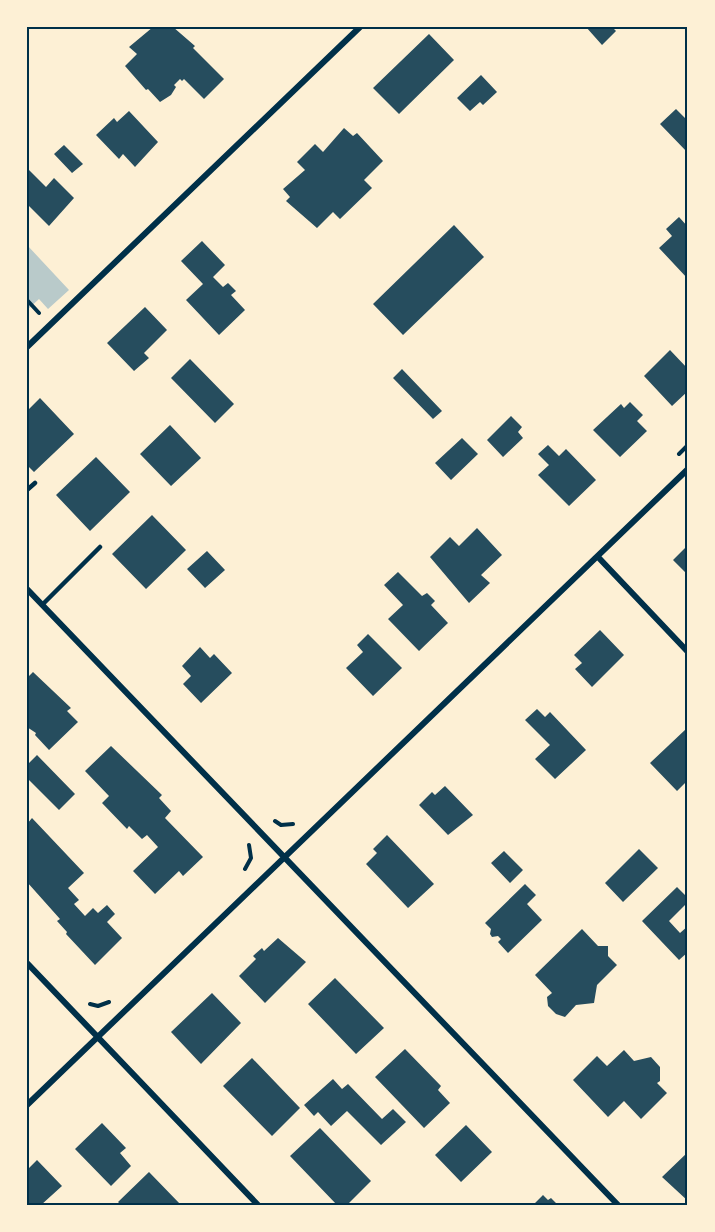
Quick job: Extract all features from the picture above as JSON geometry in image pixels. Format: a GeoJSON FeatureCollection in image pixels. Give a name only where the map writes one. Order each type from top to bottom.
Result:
{"type":"FeatureCollection","features":[{"type":"Feature","properties":{"kind":"street"},"geometry":{"type":"LineString","coordinates":[[27,347],[360,27]]}},
{"type":"Feature","properties":{"kind":"street"},"geometry":{"type":"LineString","coordinates":[[27,1105],[688,469]]}},
{"type":"Feature","properties":{"kind":"street"},"geometry":{"type":"LineString","coordinates":[[597,557],[688,652]]}},
{"type":"Feature","properties":{"kind":"street"},"geometry":{"type":"LineString","coordinates":[[27,589],[618,1205]]}},
{"type":"Feature","properties":{"kind":"street"},"geometry":{"type":"LineString","coordinates":[[27,963],[258,1205]]}},
{"type":"Feature","properties":{"kind":"lane"},"geometry":{"type":"LineString","coordinates":[[27,490],[35,483]]}},
{"type":"Feature","properties":{"kind":"lane"},"geometry":{"type":"LineString","coordinates":[[42,605],[100,547]]}},
{"type":"Feature","properties":{"kind":"path"},"geometry":{"type":"LineString","coordinates":[[27,300],[40,314]]}},
{"type":"Feature","properties":{"kind":"path"},"geometry":{"type":"LineString","coordinates":[[248,844],[251,858],[248,866]]}},
{"type":"Feature","properties":{"kind":"path"},"geometry":{"type":"LineString","coordinates":[[90,1004],[98,1006],[106,1003]]}},
{"type":"Feature","properties":{"kind":"shaded area"},"geometry":{"type":"Polygon","coordinates":[[[27,245],[69,290],[48,309],[39,299],[27,310],[27,245]]]}},
{"type":"Feature","properties":{"kind":"building"},"geometry":{"type":"Polygon","coordinates":[[[153,27],[173,27],[195,46],[193,48],[224,79],[204,99],[184,79],[182,81],[180,79],[174,85],[176,87],[171,95],[160,102],[125,66],[137,54],[129,47],[153,27]]]}},
{"type":"Feature","properties":{"kind":"building"},"geometry":{"type":"Polygon","coordinates":[[[586,27],[612,27],[616,31],[602,45],[586,27]]]}},
{"type":"Feature","properties":{"kind":"building"},"geometry":{"type":"Polygon","coordinates":[[[429,34],[454,60],[399,114],[373,88],[429,34]]]}},
{"type":"Feature","properties":{"kind":"building"},"geometry":{"type":"Polygon","coordinates":[[[481,75],[497,92],[483,105],[480,102],[470,111],[457,98],[481,75]]]}},
{"type":"Feature","properties":{"kind":"building"},"geometry":{"type":"Polygon","coordinates":[[[676,109],[688,121],[688,153],[660,124],[676,109]]]}},
{"type":"Feature","properties":{"kind":"building"},"geometry":{"type":"Polygon","coordinates":[[[129,111],[158,142],[135,167],[123,154],[119,159],[96,135],[114,118],[117,122],[129,111]]]}},
{"type":"Feature","properties":{"kind":"building"},"geometry":{"type":"Polygon","coordinates":[[[344,128],[353,136],[357,133],[383,161],[364,180],[372,188],[340,219],[333,212],[317,228],[286,201],[290,197],[283,189],[305,170],[297,162],[315,144],[323,152],[344,128]]]}},
{"type":"Feature","properties":{"kind":"building"},"geometry":{"type":"Polygon","coordinates":[[[64,145],[83,164],[72,173],[54,154],[64,145]]]}},
{"type":"Feature","properties":{"kind":"building"},"geometry":{"type":"Polygon","coordinates":[[[27,168],[46,187],[54,178],[74,198],[49,226],[27,204],[27,168]]]}},
{"type":"Feature","properties":{"kind":"building"},"geometry":{"type":"Polygon","coordinates":[[[679,217],[688,227],[688,279],[659,248],[672,236],[666,229],[679,217]]]}},
{"type":"Feature","properties":{"kind":"building"},"geometry":{"type":"Polygon","coordinates":[[[454,225],[484,257],[403,335],[373,304],[454,225]]]}},
{"type":"Feature","properties":{"kind":"building"},"geometry":{"type":"Polygon","coordinates":[[[202,241],[225,265],[213,277],[223,287],[228,283],[236,291],[231,295],[245,310],[219,335],[186,300],[203,284],[181,261],[202,241]]]}},
{"type":"Feature","properties":{"kind":"building"},"geometry":{"type":"Polygon","coordinates":[[[145,307],[167,330],[144,353],[149,358],[134,371],[107,343],[145,307]]]}},
{"type":"Feature","properties":{"kind":"building"},"geometry":{"type":"Polygon","coordinates":[[[670,350],[688,369],[688,391],[672,406],[644,376],[670,350]]]}},
{"type":"Feature","properties":{"kind":"building"},"geometry":{"type":"Polygon","coordinates":[[[190,359],[234,404],[215,423],[171,378],[190,359]]]}},
{"type":"Feature","properties":{"kind":"building"},"geometry":{"type":"Polygon","coordinates":[[[402,369],[442,411],[433,419],[393,378],[402,369]]]}},
{"type":"Feature","properties":{"kind":"building"},"geometry":{"type":"Polygon","coordinates":[[[40,398],[74,434],[34,472],[27,465],[27,411],[40,398]]]}},
{"type":"Feature","properties":{"kind":"building"},"geometry":{"type":"Polygon","coordinates":[[[630,402],[643,415],[637,421],[647,431],[620,457],[593,430],[621,404],[624,408],[630,402]]]}},
{"type":"Feature","properties":{"kind":"building"},"geometry":{"type":"Polygon","coordinates":[[[511,416],[522,427],[518,432],[523,438],[503,457],[487,440],[511,416]]]}},
{"type":"Feature","properties":{"kind":"building"},"geometry":{"type":"Polygon","coordinates":[[[170,425],[201,458],[171,486],[140,454],[170,425]]]}},
{"type":"Feature","properties":{"kind":"building"},"geometry":{"type":"Polygon","coordinates":[[[462,438],[478,454],[451,480],[435,463],[462,438]]]}},
{"type":"Feature","properties":{"kind":"building"},"geometry":{"type":"Polygon","coordinates":[[[548,445],[559,456],[566,449],[596,480],[569,506],[538,475],[549,465],[538,454],[548,445]]]}},
{"type":"Feature","properties":{"kind":"building"},"geometry":{"type":"Polygon","coordinates":[[[96,457],[130,492],[90,531],[56,495],[96,457]]]}},
{"type":"Feature","properties":{"kind":"building"},"geometry":{"type":"Polygon","coordinates":[[[152,515],[186,550],[146,589],[112,554],[152,515]]]}},
{"type":"Feature","properties":{"kind":"building"},"geometry":{"type":"Polygon","coordinates":[[[477,528],[502,555],[481,575],[490,583],[469,603],[430,557],[450,537],[459,546],[477,528]]]}},
{"type":"Feature","properties":{"kind":"building"},"geometry":{"type":"Polygon","coordinates":[[[688,545],[688,575],[673,560],[688,545]]]}},
{"type":"Feature","properties":{"kind":"building"},"geometry":{"type":"Polygon","coordinates":[[[207,551],[225,570],[205,588],[187,569],[207,551]]]}},
{"type":"Feature","properties":{"kind":"building"},"geometry":{"type":"Polygon","coordinates":[[[398,572],[422,596],[427,593],[435,601],[431,605],[448,623],[419,651],[388,619],[403,605],[384,585],[398,572]]]}},
{"type":"Feature","properties":{"kind":"building"},"geometry":{"type":"Polygon","coordinates":[[[600,630],[624,655],[592,687],[575,669],[582,663],[574,655],[600,630]]]}},
{"type":"Feature","properties":{"kind":"building"},"geometry":{"type":"Polygon","coordinates":[[[368,634],[402,668],[373,696],[346,668],[363,652],[357,645],[368,634]]]}},
{"type":"Feature","properties":{"kind":"building"},"geometry":{"type":"Polygon","coordinates":[[[200,647],[210,658],[214,654],[232,673],[201,703],[183,684],[191,676],[182,666],[200,647]]]}},
{"type":"Feature","properties":{"kind":"building"},"geometry":{"type":"Polygon","coordinates":[[[33,672],[71,708],[67,711],[78,722],[49,750],[35,735],[36,733],[27,727],[27,678],[33,672]]]}},
{"type":"Feature","properties":{"kind":"building"},"geometry":{"type":"Polygon","coordinates":[[[537,709],[545,717],[550,712],[586,750],[555,779],[535,759],[550,745],[525,720],[537,709]]]}},
{"type":"Feature","properties":{"kind":"building"},"geometry":{"type":"Polygon","coordinates":[[[686,729],[688,780],[677,791],[650,763],[686,729]]]}},
{"type":"Feature","properties":{"kind":"building"},"geometry":{"type":"Polygon","coordinates":[[[111,746],[162,795],[159,798],[171,811],[165,818],[203,857],[183,876],[179,871],[155,894],[133,871],[158,847],[147,835],[142,839],[129,826],[127,829],[102,803],[109,796],[85,771],[111,746]]]}},
{"type":"Feature","properties":{"kind":"building"},"geometry":{"type":"Polygon","coordinates":[[[37,755],[75,794],[59,810],[27,778],[27,765],[37,755]]]}},
{"type":"Feature","properties":{"kind":"building"},"geometry":{"type":"Polygon","coordinates":[[[445,786],[473,815],[448,835],[419,805],[432,792],[435,795],[445,786]]]}},
{"type":"Feature","properties":{"kind":"building"},"geometry":{"type":"Polygon","coordinates":[[[32,818],[84,873],[68,888],[79,900],[74,904],[85,916],[93,908],[98,913],[107,905],[115,914],[107,922],[122,938],[95,965],[66,934],[67,932],[57,921],[60,919],[27,882],[27,824],[32,818]]]}},
{"type":"Feature","properties":{"kind":"building"},"geometry":{"type":"Polygon","coordinates":[[[387,835],[434,884],[408,908],[366,864],[377,853],[373,849],[387,835]]]}},
{"type":"Feature","properties":{"kind":"building"},"geometry":{"type":"Polygon","coordinates":[[[639,849],[658,868],[623,902],[605,883],[639,849]]]}},
{"type":"Feature","properties":{"kind":"building"},"geometry":{"type":"Polygon","coordinates":[[[504,851],[523,870],[510,883],[491,863],[504,851]]]}},
{"type":"Feature","properties":{"kind":"building"},"geometry":{"type":"Polygon","coordinates":[[[525,884],[536,895],[527,904],[542,920],[508,953],[498,942],[501,939],[498,936],[492,937],[491,929],[485,923],[525,884]]]}},
{"type":"Feature","properties":{"kind":"building"},"geometry":{"type":"Polygon","coordinates":[[[677,887],[688,898],[688,902],[669,921],[680,933],[688,926],[688,952],[679,960],[642,921],[677,887]]]}},
{"type":"Feature","properties":{"kind":"building"},"geometry":{"type":"Polygon","coordinates":[[[582,929],[598,946],[608,946],[608,956],[617,965],[597,985],[594,1003],[576,1005],[565,1017],[556,1014],[548,1006],[547,997],[552,993],[535,975],[582,929]]]}},
{"type":"Feature","properties":{"kind":"building"},"geometry":{"type":"Polygon","coordinates":[[[278,938],[306,962],[265,1003],[239,976],[256,959],[253,956],[262,948],[264,951],[278,938]]]}},
{"type":"Feature","properties":{"kind":"building"},"geometry":{"type":"Polygon","coordinates":[[[335,978],[384,1028],[356,1054],[308,1004],[335,978]]]}},
{"type":"Feature","properties":{"kind":"building"},"geometry":{"type":"Polygon","coordinates":[[[212,993],[241,1023],[201,1064],[171,1032],[212,993]]]}},
{"type":"Feature","properties":{"kind":"building"},"geometry":{"type":"Polygon","coordinates":[[[405,1049],[441,1086],[438,1090],[450,1103],[424,1128],[375,1077],[405,1049]]]}},
{"type":"Feature","properties":{"kind":"building"},"geometry":{"type":"Polygon","coordinates":[[[624,1050],[634,1061],[651,1057],[660,1067],[660,1081],[657,1083],[667,1093],[641,1119],[624,1101],[608,1117],[573,1080],[597,1056],[607,1066],[624,1050]]]}},
{"type":"Feature","properties":{"kind":"building"},"geometry":{"type":"Polygon","coordinates":[[[252,1058],[300,1108],[272,1136],[223,1086],[252,1058]]]}},
{"type":"Feature","properties":{"kind":"building"},"geometry":{"type":"Polygon","coordinates":[[[333,1079],[342,1089],[348,1084],[382,1119],[393,1109],[406,1122],[381,1145],[347,1111],[331,1126],[318,1112],[314,1116],[304,1105],[333,1079]]]}},
{"type":"Feature","properties":{"kind":"building"},"geometry":{"type":"Polygon","coordinates":[[[102,1123],[126,1148],[120,1153],[131,1166],[111,1186],[75,1149],[102,1123]]]}},
{"type":"Feature","properties":{"kind":"building"},"geometry":{"type":"Polygon","coordinates":[[[466,1125],[492,1152],[461,1182],[435,1155],[466,1125]]]}},
{"type":"Feature","properties":{"kind":"building"},"geometry":{"type":"Polygon","coordinates":[[[320,1128],[371,1181],[347,1205],[337,1205],[290,1156],[320,1128]]]}},
{"type":"Feature","properties":{"kind":"building"},"geometry":{"type":"Polygon","coordinates":[[[688,1152],[688,1201],[662,1177],[688,1152]]]}},
{"type":"Feature","properties":{"kind":"building"},"geometry":{"type":"Polygon","coordinates":[[[37,1160],[62,1186],[41,1205],[27,1205],[27,1170],[37,1160]]]}},
{"type":"Feature","properties":{"kind":"building"},"geometry":{"type":"Polygon","coordinates":[[[149,1172],[181,1205],[121,1205],[118,1202],[149,1172]]]}},
{"type":"Feature","properties":{"kind":"building"},"geometry":{"type":"Polygon","coordinates":[[[543,1195],[548,1200],[551,1198],[558,1205],[533,1205],[543,1195]]]}}]}
